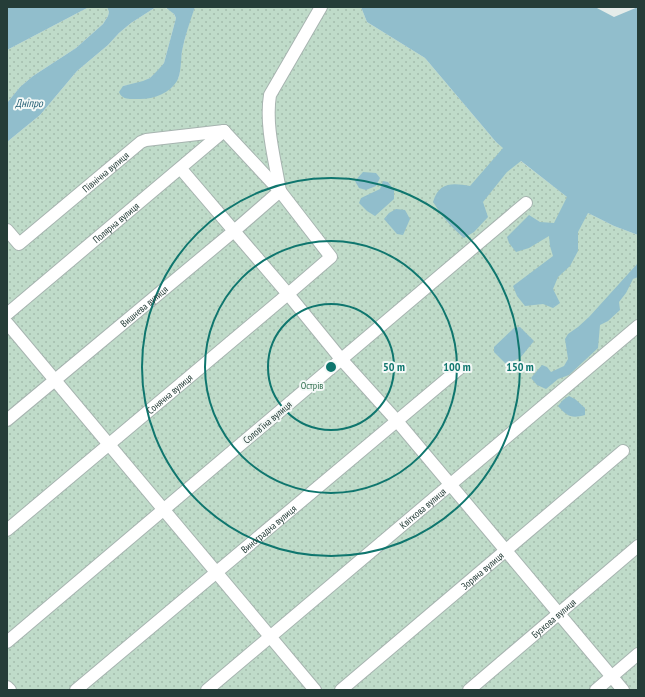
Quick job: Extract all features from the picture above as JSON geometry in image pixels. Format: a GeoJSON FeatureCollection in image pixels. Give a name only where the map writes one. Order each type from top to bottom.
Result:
{"type":"FeatureCollection","features":[{"type":"Feature","properties":{"kind":"street"},"geometry":{"type":"LineString","coordinates":[[280,191],[270,129],[268,105],[270,95],[321,7]]}},
{"type":"Feature","properties":{"kind":"street"},"geometry":{"type":"LineString","coordinates":[[224,131],[280,191]]}},
{"type":"Feature","properties":{"kind":"street","name":"Полярна вулиця"},"geometry":{"type":"LineString","coordinates":[[7,314],[181,169],[224,131]]}},
{"type":"Feature","properties":{"kind":"street","name":"Північна вулиця"},"geometry":{"type":"LineString","coordinates":[[7,230],[19,244],[141,142],[146,140],[224,131]]}},
{"type":"Feature","properties":{"kind":"street"},"geometry":{"type":"LineString","coordinates":[[181,169],[288,294],[341,359],[397,421],[623,690]]}},
{"type":"Feature","properties":{"kind":"street","name":"Вишнева вулиця"},"geometry":{"type":"LineString","coordinates":[[7,420],[280,191]]}},
{"type":"Feature","properties":{"kind":"street","name":"Сонячна вулиця"},"geometry":{"type":"LineString","coordinates":[[7,530],[331,257],[280,191]]}},
{"type":"Feature","properties":{"kind":"street","name":"Соловʼїна вулиця"},"geometry":{"type":"LineString","coordinates":[[7,642],[526,203]]}},
{"type":"Feature","properties":{"kind":"street"},"geometry":{"type":"LineString","coordinates":[[7,323],[315,690]]}},
{"type":"Feature","properties":{"kind":"street","name":"Квіткова вулиця"},"geometry":{"type":"LineString","coordinates":[[207,690],[638,326]]}},
{"type":"Feature","properties":{"kind":"street","name":"Виноградна вулиця"},"geometry":{"type":"LineString","coordinates":[[76,690],[460,368]]}},
{"type":"Feature","properties":{"kind":"street","name":"Зоряна вулиця"},"geometry":{"type":"LineString","coordinates":[[341,690],[623,451]]}},
{"type":"Feature","properties":{"kind":"street","name":"Бузкова вулиця"},"geometry":{"type":"LineString","coordinates":[[469,690],[638,546]]}},
{"type":"Feature","properties":{"kind":"street"},"geometry":{"type":"LineString","coordinates":[[596,690],[638,654]]}},
{"type":"Feature","properties":{"kind":"street"},"geometry":{"type":"LineString","coordinates":[[7,687],[10,690]]}},
{"type":"Feature","properties":{"kind":"green space"},"geometry":{"type":"Polygon","coordinates":[[[89,7],[107,7],[109,12],[103,24],[76,48],[33,76],[20,87],[7,103],[7,50],[89,7]]]}},
{"type":"Feature","properties":{"kind":"green space","name":"Острів"},"geometry":{"type":"Polygon","coordinates":[[[156,7],[168,9],[176,18],[164,63],[158,71],[143,82],[123,86],[171,88],[179,77],[182,50],[190,19],[195,7],[361,7],[367,22],[425,58],[496,142],[588,213],[614,226],[638,235],[638,690],[7,690],[7,142],[40,115],[77,71],[131,23],[156,7]]]}},
{"type":"Feature","properties":{"kind":"water"},"geometry":{"type":"Polygon","coordinates":[[[7,7],[89,7],[7,50],[7,7]]]}},
{"type":"Feature","properties":{"kind":"water","name":"Дніпро"},"geometry":{"type":"Polygon","coordinates":[[[107,7],[156,7],[131,23],[77,71],[40,115],[7,142],[7,103],[20,87],[33,76],[76,48],[103,24],[109,12],[107,7]]]}},
{"type":"Feature","properties":{"kind":"water"},"geometry":{"type":"Polygon","coordinates":[[[165,7],[195,7],[183,45],[180,71],[177,81],[174,86],[165,93],[154,97],[143,99],[124,98],[119,92],[123,86],[150,78],[164,63],[176,18],[174,14],[165,7]]]}},
{"type":"Feature","properties":{"kind":"water"},"geometry":{"type":"Polygon","coordinates":[[[361,7],[595,7],[614,17],[638,7],[638,235],[614,226],[588,213],[578,232],[578,251],[570,266],[558,277],[553,289],[560,303],[553,308],[543,304],[525,306],[517,296],[513,286],[553,256],[549,236],[529,248],[516,252],[509,243],[507,237],[529,215],[540,222],[554,223],[567,197],[521,161],[507,172],[483,202],[488,217],[474,232],[464,238],[459,234],[433,202],[436,195],[443,187],[447,185],[457,184],[470,186],[503,148],[496,142],[425,58],[367,22],[361,7]]]}},
{"type":"Feature","properties":{"kind":"water"},"geometry":{"type":"Polygon","coordinates":[[[363,172],[376,173],[380,178],[376,186],[366,190],[359,188],[355,181],[363,172]]]}},
{"type":"Feature","properties":{"kind":"water"},"geometry":{"type":"Polygon","coordinates":[[[383,181],[388,182],[394,190],[394,199],[375,216],[359,203],[361,198],[380,189],[383,181]]]}},
{"type":"Feature","properties":{"kind":"water"},"geometry":{"type":"Polygon","coordinates":[[[396,209],[405,210],[410,219],[403,235],[397,234],[384,219],[389,213],[396,209]]]}},
{"type":"Feature","properties":{"kind":"water"},"geometry":{"type":"Polygon","coordinates":[[[638,263],[638,277],[633,279],[626,293],[619,302],[620,310],[608,321],[600,325],[598,348],[569,375],[558,379],[546,389],[537,385],[531,378],[542,365],[547,367],[551,372],[564,366],[568,359],[565,339],[568,334],[589,317],[638,263]]]}},
{"type":"Feature","properties":{"kind":"water"},"geometry":{"type":"Polygon","coordinates":[[[520,327],[534,341],[520,358],[506,364],[494,352],[494,347],[514,328],[520,327]]]}},
{"type":"Feature","properties":{"kind":"water"},"geometry":{"type":"Polygon","coordinates":[[[569,396],[585,408],[585,415],[576,417],[570,416],[558,406],[569,396]]]}}]}
